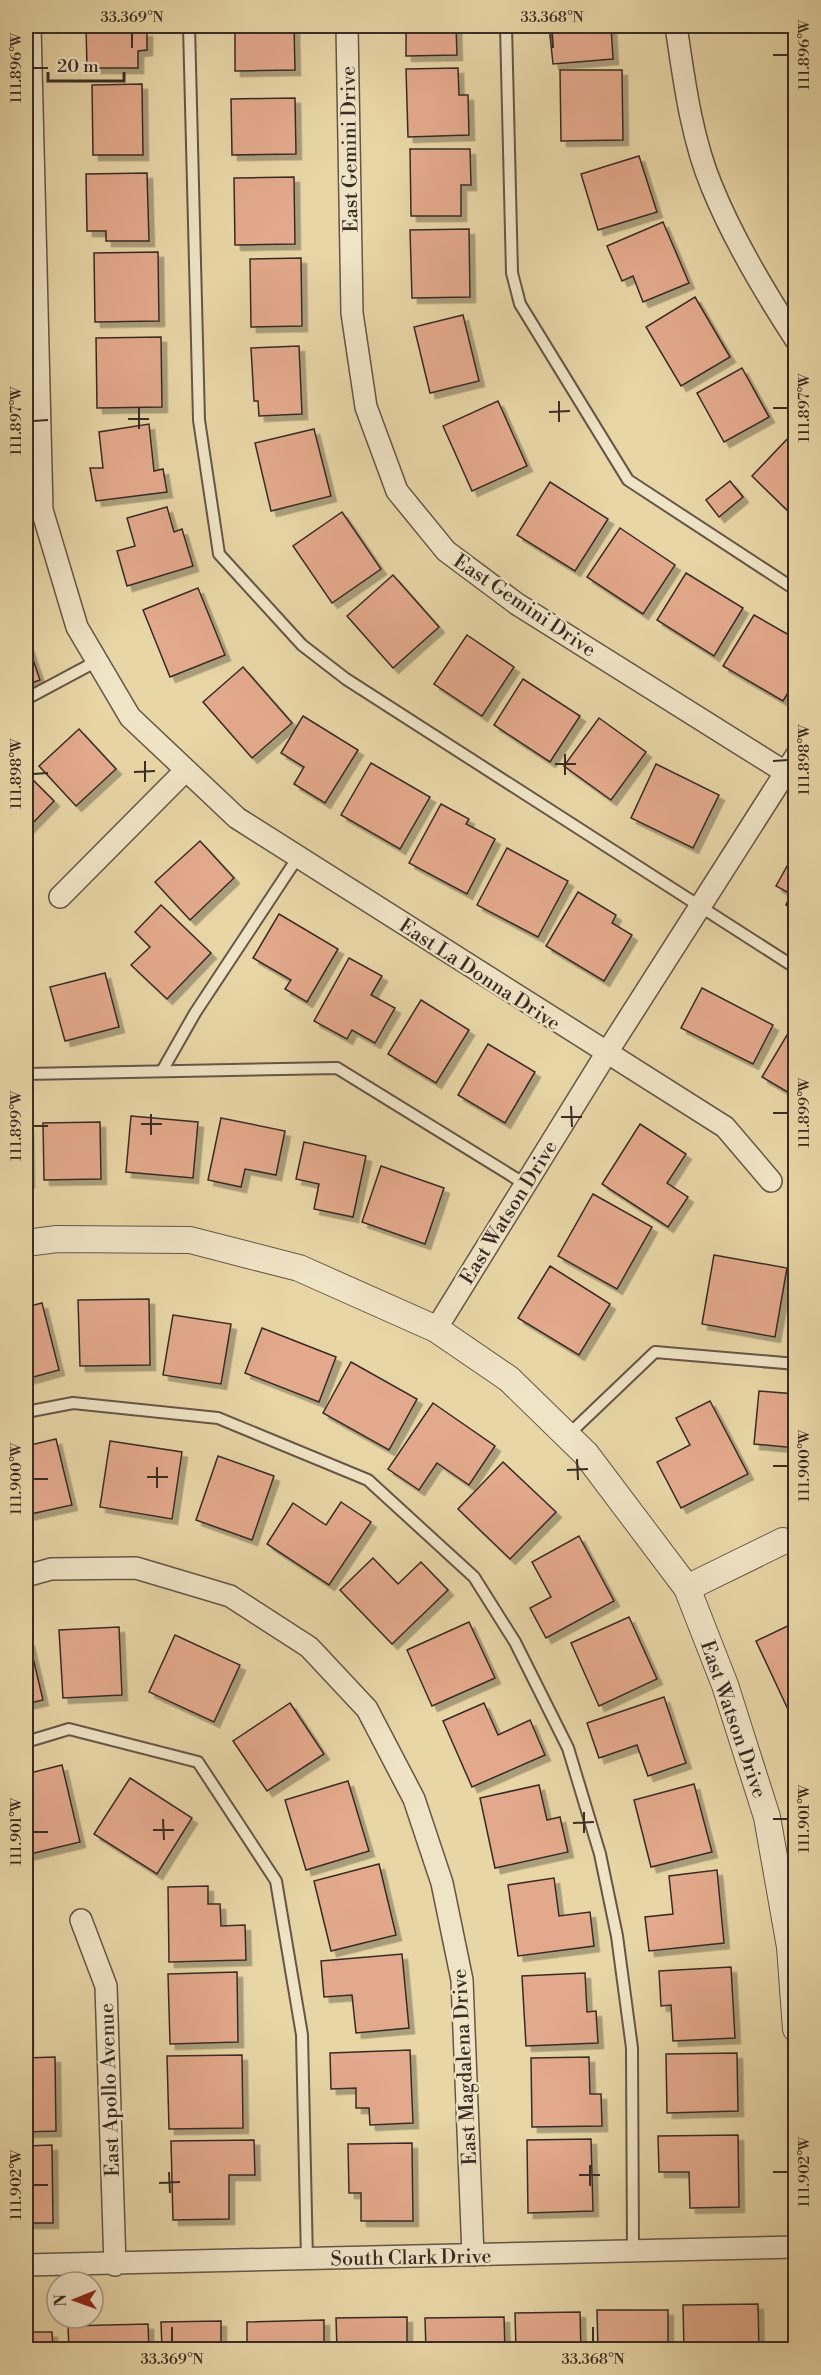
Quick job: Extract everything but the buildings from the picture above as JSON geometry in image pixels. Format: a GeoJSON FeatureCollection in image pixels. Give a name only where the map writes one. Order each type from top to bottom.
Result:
{"type":"FeatureCollection","features":[{"type":"Feature","properties":{"kind":"street","name":"East La Donna Drive"},"geometry":{"type":"LineString","coordinates":[[30,26],[42,510],[77,627],[130,717],[237,818],[606,1054],[725,1127],[771,1181]]}},
{"type":"Feature","properties":{"kind":"street","name":"East Gemini Drive"},"geometry":{"type":"LineString","coordinates":[[347,26],[352,313],[366,407],[397,491],[446,551],[517,604],[792,769]]}},
{"type":"Feature","properties":{"kind":"street"},"geometry":{"type":"LineString","coordinates":[[676,26],[686,87],[711,186],[755,276],[795,340]]}},
{"type":"Feature","properties":{"kind":"street","name":"East Watson Drive"},"geometry":{"type":"LineString","coordinates":[[792,769],[699,908],[435,1329],[509,1380],[586,1454],[687,1588],[725,1685],[767,1817],[790,1947],[795,2029]]}},
{"type":"Feature","properties":{"kind":"street"},"geometry":{"type":"LineString","coordinates":[[60,897],[185,771]]}},
{"type":"Feature","properties":{"kind":"street"},"geometry":{"type":"LineString","coordinates":[[26,1243],[57,1239],[190,1240],[299,1268],[435,1329]]}},
{"type":"Feature","properties":{"kind":"street"},"geometry":{"type":"LineString","coordinates":[[687,1588],[783,1541]]}},
{"type":"Feature","properties":{"kind":"street","name":"East Magdalena Drive"},"geometry":{"type":"LineString","coordinates":[[26,1576],[51,1569],[136,1568],[230,1596],[309,1647],[367,1709],[414,1799],[442,1883],[462,1980],[473,2255]]}},
{"type":"Feature","properties":{"kind":"street","name":"East Apollo Avenue"},"geometry":{"type":"LineString","coordinates":[[81,1920],[106,1986],[115,2265]]}},
{"type":"Feature","properties":{"kind":"street","name":"South Clark Drive"},"geometry":{"type":"LineString","coordinates":[[26,2265],[115,2265],[795,2247]]}},
{"type":"Feature","properties":{"kind":"lane"},"geometry":{"type":"LineString","coordinates":[[189,26],[199,420],[219,554],[303,645],[346,679],[795,968]]}},
{"type":"Feature","properties":{"kind":"lane"},"geometry":{"type":"LineString","coordinates":[[506,26],[512,273],[520,304],[628,480],[795,590]]}},
{"type":"Feature","properties":{"kind":"lane"},"geometry":{"type":"LineString","coordinates":[[26,699],[97,661]]}},
{"type":"Feature","properties":{"kind":"lane"},"geometry":{"type":"LineString","coordinates":[[162,1071],[195,1013],[298,857]]}},
{"type":"Feature","properties":{"kind":"lane"},"geometry":{"type":"LineString","coordinates":[[26,1074],[337,1068],[525,1184]]}},
{"type":"Feature","properties":{"kind":"lane"},"geometry":{"type":"LineString","coordinates":[[567,1436],[655,1352],[795,1364]]}},
{"type":"Feature","properties":{"kind":"lane"},"geometry":{"type":"LineString","coordinates":[[26,1412],[73,1403],[218,1418],[368,1480],[474,1577],[514,1642],[568,1748],[600,1854],[617,1936],[632,2048],[633,2251]]}},
{"type":"Feature","properties":{"kind":"lane"},"geometry":{"type":"LineString","coordinates":[[26,1742],[69,1729],[198,1762],[276,1881],[302,2036],[307,2260]]}}]}
